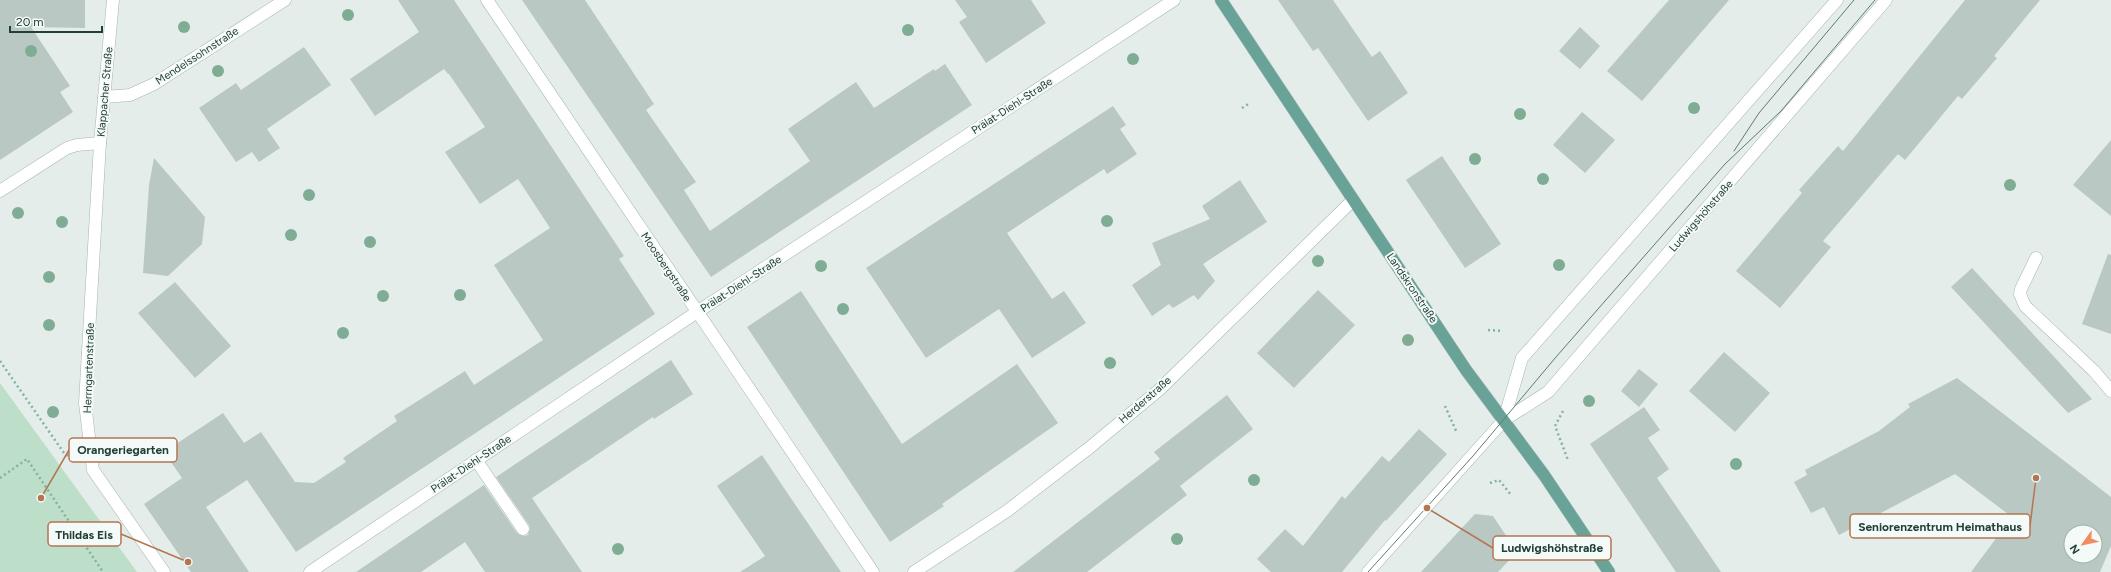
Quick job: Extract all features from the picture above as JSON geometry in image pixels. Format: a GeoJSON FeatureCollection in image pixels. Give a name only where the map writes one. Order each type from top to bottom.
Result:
{"type":"FeatureCollection","features":[{"type":"Feature","properties":{"kind":"main road","name":"Landskronstraße"},"geometry":{"type":"LineString","coordinates":[[1221,0],[1466,370],[1504,420],[1609,572]]}},
{"type":"Feature","properties":{"kind":"street","name":"Klappacher Straße"},"geometry":{"type":"LineString","coordinates":[[0,191],[67,148],[77,144],[100,143],[114,0]]}},
{"type":"Feature","properties":{"kind":"street","name":"Mendelssohnstraße"},"geometry":{"type":"LineString","coordinates":[[104,97],[130,95],[154,84],[285,0]]}},
{"type":"Feature","properties":{"kind":"street","name":"Moosbergstraße"},"geometry":{"type":"LineString","coordinates":[[488,0],[873,572]]}},
{"type":"Feature","properties":{"kind":"street","name":"Prälat-Diehl-Straße"},"geometry":{"type":"LineString","coordinates":[[310,572],[697,312],[1174,0]]}},
{"type":"Feature","properties":{"kind":"street","name":"Ludwigshöhstraße"},"geometry":{"type":"LineString","coordinates":[[1504,420],[1522,358],[1837,0]]}},
{"type":"Feature","properties":{"kind":"street","name":"Ludwigshöhstraße"},"geometry":{"type":"LineString","coordinates":[[1368,572],[1504,420],[1548,392],[1886,0]]}},
{"type":"Feature","properties":{"kind":"street","name":"Herrngartenstraße"},"geometry":{"type":"LineString","coordinates":[[100,143],[85,403],[93,470],[164,572]]}},
{"type":"Feature","properties":{"kind":"street","name":"Herderstraße"},"geometry":{"type":"LineString","coordinates":[[914,572],[1006,511],[1089,448],[1159,390],[1353,200]]}},
{"type":"Feature","properties":{"kind":"street"},"geometry":{"type":"LineString","coordinates":[[2036,258],[2021,289],[2020,294],[2025,306],[2094,371],[2111,391]]}},
{"type":"Feature","properties":{"kind":"street"},"geometry":{"type":"LineString","coordinates":[[476,460],[523,529]]}},
{"type":"Feature","properties":{"kind":"path"},"geometry":{"type":"LineString","coordinates":[[1242,108],[1250,103]]}},
{"type":"Feature","properties":{"kind":"path"},"geometry":{"type":"LineString","coordinates":[[1488,330],[1503,331]]}},
{"type":"Feature","properties":{"kind":"path"},"geometry":{"type":"LineString","coordinates":[[0,361],[64,453],[93,470]]}},
{"type":"Feature","properties":{"kind":"path"},"geometry":{"type":"LineString","coordinates":[[1445,406],[1457,433]]}},
{"type":"Feature","properties":{"kind":"path"},"geometry":{"type":"LineString","coordinates":[[1563,412],[1555,426],[1568,460]]}},
{"type":"Feature","properties":{"kind":"path"},"geometry":{"type":"LineString","coordinates":[[0,478],[27,459],[103,572]]}},
{"type":"Feature","properties":{"kind":"path"},"geometry":{"type":"LineString","coordinates":[[1490,483],[1499,480],[1512,496]]}},
{"type":"Feature","properties":{"kind":"green space"},"geometry":{"type":"Polygon","coordinates":[[[0,383],[137,572],[0,572],[0,383]]]}},
{"type":"Feature","properties":{"kind":"building"},"geometry":{"type":"Polygon","coordinates":[[[0,0],[85,0],[85,28],[31,27],[70,86],[60,92],[73,112],[0,160],[0,0]]]}},
{"type":"Feature","properties":{"kind":"building"},"geometry":{"type":"Polygon","coordinates":[[[398,0],[454,0],[624,256],[619,259],[655,314],[296,552],[247,480],[206,507],[249,572],[191,572],[144,504],[182,478],[164,452],[223,413],[244,443],[261,432],[295,482],[314,483],[346,462],[343,458],[397,421],[394,416],[465,371],[474,385],[543,340],[494,265],[550,228],[518,179],[480,204],[445,152],[485,127],[449,74],[444,69],[375,116],[350,79],[419,32],[398,0]]]}},
{"type":"Feature","properties":{"kind":"building"},"geometry":{"type":"Polygon","coordinates":[[[522,0],[585,0],[654,104],[646,110],[696,182],[684,190],[710,231],[810,161],[788,129],[856,82],[874,108],[934,69],[935,71],[945,64],[972,105],[711,277],[522,0]]]}},
{"type":"Feature","properties":{"kind":"building"},"geometry":{"type":"Polygon","coordinates":[[[955,0],[1031,0],[1046,23],[986,63],[959,22],[967,17],[955,0]]]}},
{"type":"Feature","properties":{"kind":"building"},"geometry":{"type":"Polygon","coordinates":[[[1278,0],[1333,0],[1372,57],[1380,51],[1408,93],[1368,121],[1318,48],[1313,51],[1278,0]]]}},
{"type":"Feature","properties":{"kind":"building"},"geometry":{"type":"Polygon","coordinates":[[[1669,0],[1729,0],[1642,101],[1607,71],[1669,0]]]}},
{"type":"Feature","properties":{"kind":"building"},"geometry":{"type":"Polygon","coordinates":[[[1965,0],[2040,0],[1994,56],[1997,58],[1962,99],[1958,96],[1905,160],[1898,154],[1823,241],[1831,247],[1780,308],[1736,271],[1802,193],[1799,190],[1838,146],[1843,151],[1965,0]]]}},
{"type":"Feature","properties":{"kind":"building"},"geometry":{"type":"Polygon","coordinates":[[[1580,27],[1600,46],[1580,69],[1559,51],[1580,27]]]}},
{"type":"Feature","properties":{"kind":"building"},"geometry":{"type":"Polygon","coordinates":[[[304,47],[331,85],[267,129],[280,148],[259,162],[252,152],[236,162],[199,108],[236,83],[241,90],[304,47]]]}},
{"type":"Feature","properties":{"kind":"building"},"geometry":{"type":"Polygon","coordinates":[[[1113,106],[1126,125],[1120,129],[1137,154],[1107,174],[1104,169],[1007,233],[1052,299],[1064,291],[1086,323],[1032,358],[999,309],[926,358],[866,268],[1113,106]]]}},
{"type":"Feature","properties":{"kind":"building"},"geometry":{"type":"Polygon","coordinates":[[[1582,112],[1615,140],[1585,173],[1553,145],[1582,112]]]}},
{"type":"Feature","properties":{"kind":"building"},"geometry":{"type":"Polygon","coordinates":[[[2111,140],[2111,216],[2073,185],[2111,140]]]}},
{"type":"Feature","properties":{"kind":"building"},"geometry":{"type":"Polygon","coordinates":[[[1442,156],[1501,244],[1465,268],[1406,180],[1442,156]]]}},
{"type":"Feature","properties":{"kind":"building"},"geometry":{"type":"Polygon","coordinates":[[[154,158],[205,217],[202,244],[168,276],[143,273],[149,185],[154,158]]]}},
{"type":"Feature","properties":{"kind":"building"},"geometry":{"type":"Polygon","coordinates":[[[1240,180],[1267,222],[1203,264],[1215,281],[1198,300],[1194,295],[1173,308],[1169,304],[1152,316],[1132,285],[1161,265],[1152,243],[1210,219],[1202,206],[1240,180]]]}},
{"type":"Feature","properties":{"kind":"building"},"geometry":{"type":"Polygon","coordinates":[[[2108,254],[2111,255],[2111,334],[2082,324],[2108,254]]]}},
{"type":"Feature","properties":{"kind":"building"},"geometry":{"type":"Polygon","coordinates":[[[1972,268],[2092,399],[2068,413],[1951,287],[1972,268]]]}},
{"type":"Feature","properties":{"kind":"building"},"geometry":{"type":"Polygon","coordinates":[[[175,282],[231,346],[195,378],[138,313],[175,282]]]}},
{"type":"Feature","properties":{"kind":"building"},"geometry":{"type":"Polygon","coordinates":[[[1318,290],[1355,325],[1294,388],[1257,353],[1318,290]]]}},
{"type":"Feature","properties":{"kind":"building"},"geometry":{"type":"Polygon","coordinates":[[[801,291],[902,444],[1017,364],[1058,423],[942,504],[944,506],[890,542],[747,327],[801,291]]]}},
{"type":"Feature","properties":{"kind":"building"},"geometry":{"type":"Polygon","coordinates":[[[1724,352],[1770,393],[1735,432],[1689,391],[1724,352]]]}},
{"type":"Feature","properties":{"kind":"building"},"geometry":{"type":"Polygon","coordinates":[[[671,360],[693,394],[654,419],[653,417],[532,498],[582,572],[485,572],[465,542],[421,572],[356,572],[484,485],[517,533],[523,536],[528,535],[530,529],[529,525],[496,477],[671,360]]]}},
{"type":"Feature","properties":{"kind":"building"},"geometry":{"type":"Polygon","coordinates":[[[1639,369],[1658,384],[1639,407],[1621,391],[1639,369]]]}},
{"type":"Feature","properties":{"kind":"building"},"geometry":{"type":"Polygon","coordinates":[[[1957,378],[2111,497],[2111,546],[2100,572],[1971,572],[2012,517],[1955,474],[1839,535],[1824,507],[1811,513],[1794,482],[1807,475],[1805,470],[1879,431],[1910,407],[1908,404],[1957,378]]]}},
{"type":"Feature","properties":{"kind":"building"},"geometry":{"type":"Polygon","coordinates":[[[1227,395],[1253,429],[1180,486],[1187,495],[1087,572],[1013,572],[1160,459],[1154,452],[1227,395]]]}},
{"type":"Feature","properties":{"kind":"building"},"geometry":{"type":"Polygon","coordinates":[[[1644,407],[1660,430],[1648,438],[1669,469],[1657,478],[1721,572],[1676,572],[1590,444],[1644,407]]]}},
{"type":"Feature","properties":{"kind":"building"},"geometry":{"type":"Polygon","coordinates":[[[1419,429],[1447,454],[1386,521],[1385,520],[1342,572],[1271,572],[1257,559],[1285,529],[1303,546],[1342,496],[1345,499],[1382,456],[1389,462],[1419,429]]]}},
{"type":"Feature","properties":{"kind":"building"},"geometry":{"type":"Polygon","coordinates":[[[762,455],[841,572],[740,572],[765,556],[717,486],[762,455]]]}},
{"type":"Feature","properties":{"kind":"building"},"geometry":{"type":"Polygon","coordinates":[[[1475,514],[1493,516],[1517,552],[1498,572],[1421,572],[1475,514]]]}},
{"type":"Feature","properties":{"kind":"tram line"},"geometry":{"type":"LineString","coordinates":[[1734,151],[1759,113],[1854,0]]}},
{"type":"Feature","properties":{"kind":"tram line"},"geometry":{"type":"LineString","coordinates":[[1368,572],[1473,456],[1556,357],[1725,164],[1781,111],[1875,0]]}},
{"type":"Feature","properties":{"kind":"place","name":"Seniorenzentrum Heimathaus"},"geometry":{"type":"Point","coordinates":[2036,478]}},
{"type":"Feature","properties":{"kind":"place","name":"Orangeriegarten"},"geometry":{"type":"Point","coordinates":[41,498]}},
{"type":"Feature","properties":{"kind":"place","name":"Ludwigshöhstraße"},"geometry":{"type":"Point","coordinates":[1427,508]}},
{"type":"Feature","properties":{"kind":"place","name":"Thildas Eis"},"geometry":{"type":"Point","coordinates":[188,562]}}]}
